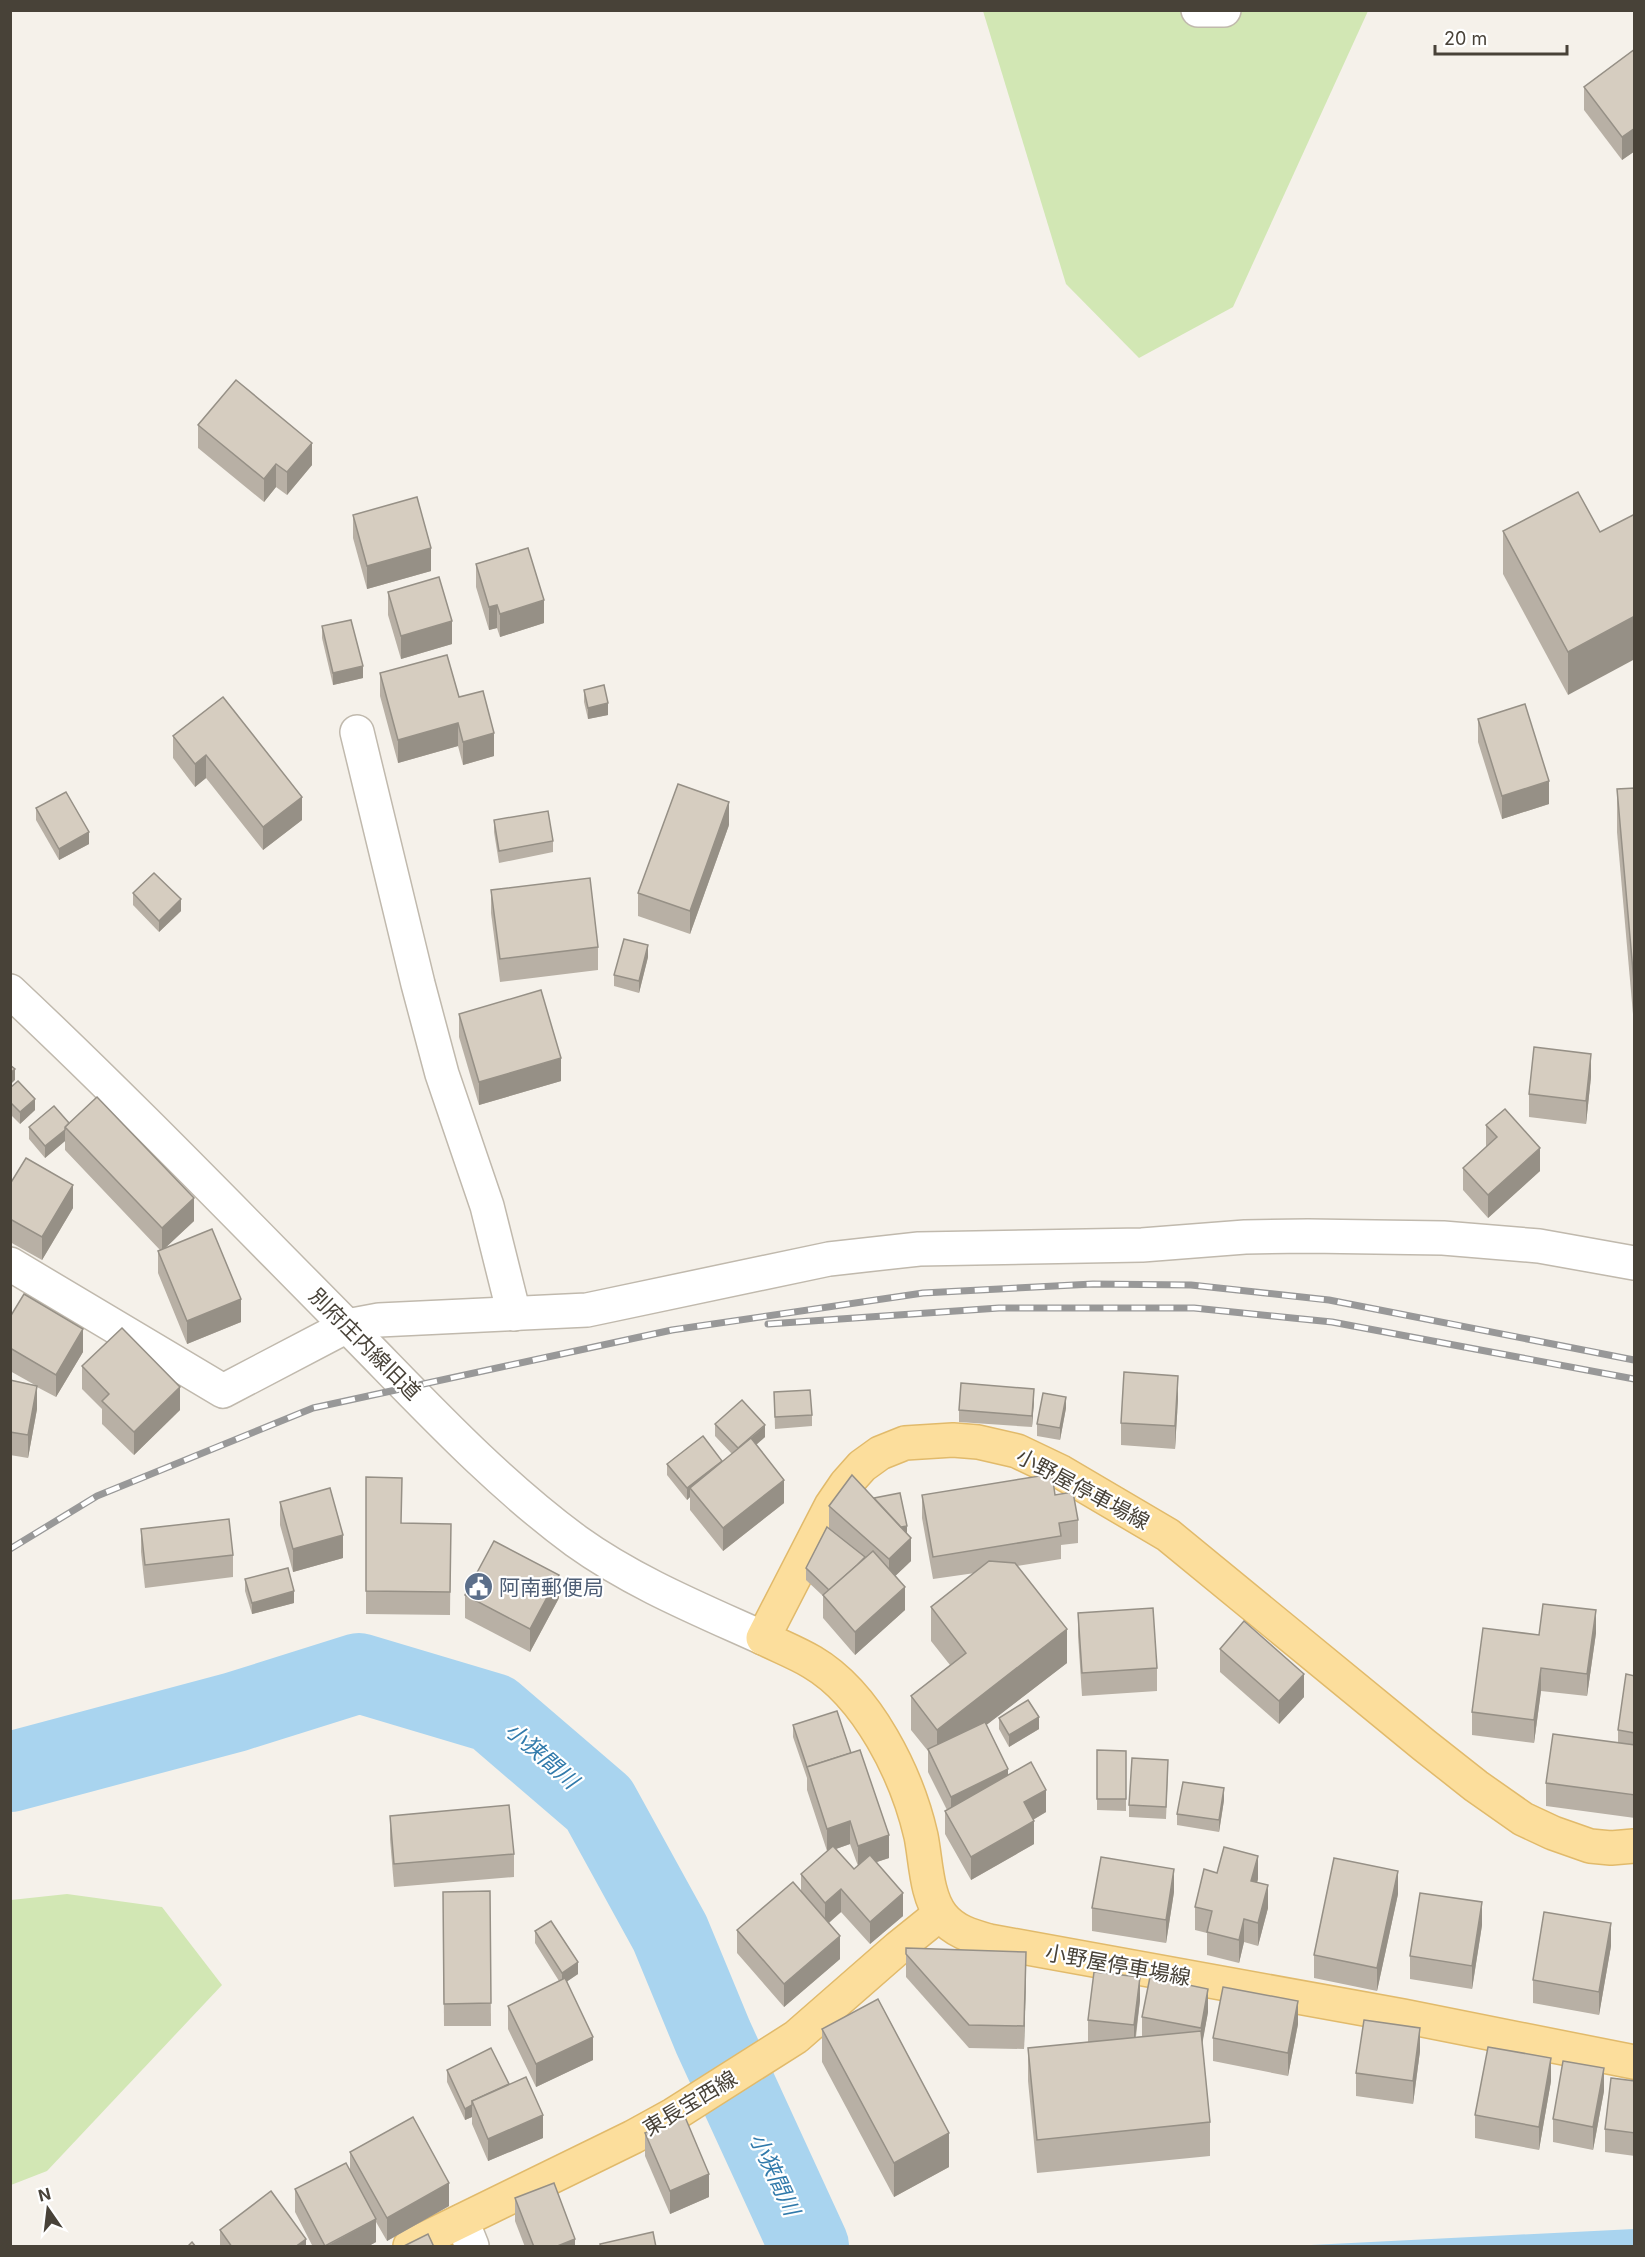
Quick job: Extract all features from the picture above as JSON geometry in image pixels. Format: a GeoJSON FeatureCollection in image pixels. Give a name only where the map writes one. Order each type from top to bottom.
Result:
{"type":"FeatureCollection","features":[{"type":"Feature","properties":{"kind":"main road","name":"小野屋停車場線"},"geometry":{"type":"LineString","coordinates":[[763,1638],[831,1506],[862,1466],[880,1453],[905,1443],[953,1440],[978,1442],[1017,1451],[1071,1477],[1168,1535],[1424,1745],[1523,1819],[1590,1846],[1611,1848],[1635,1846]]}},
{"type":"Feature","properties":{"kind":"main road"},"geometry":{"type":"LineString","coordinates":[[763,1638],[813,1662],[829,1674],[860,1706],[888,1747],[914,1806],[932,1893],[940,1914]]}},
{"type":"Feature","properties":{"kind":"main road","name":"小野屋停車場線"},"geometry":{"type":"LineString","coordinates":[[940,1914],[953,1927],[989,1941],[1403,2016],[1635,2062]]}},
{"type":"Feature","properties":{"kind":"main road","name":"東長宝西線"},"geometry":{"type":"LineString","coordinates":[[410,2247],[467,2234],[673,2115],[796,2037],[940,1914]]}},
{"type":"Feature","properties":{"kind":"street"},"geometry":{"type":"LineString","coordinates":[[1198,10],[1224,10]]}},
{"type":"Feature","properties":{"kind":"street"},"geometry":{"type":"LineString","coordinates":[[357,732],[442,1074],[487,1206],[514,1314]]}},
{"type":"Feature","properties":{"kind":"street","name":"別府庄内線旧道"},"geometry":{"type":"LineString","coordinates":[[10,991],[95,1071],[491,1472],[577,1541],[620,1570],[649,1586],[763,1638]]}},
{"type":"Feature","properties":{"kind":"street"},"geometry":{"type":"LineString","coordinates":[[10,1264],[223,1391],[346,1326],[380,1320],[586,1310],[819,1261],[919,1249],[1142,1245],[1245,1237],[1443,1238],[1539,1246],[1635,1263]]}},
{"type":"Feature","properties":{"kind":"green space"},"geometry":{"type":"Polygon","coordinates":[[[983,11],[1368,11],[1233,307],[1139,358],[1066,284],[983,11]]]}},
{"type":"Feature","properties":{"kind":"green space"},"geometry":{"type":"Polygon","coordinates":[[[67,1894],[162,1907],[222,1985],[47,2171],[11,2185],[11,1900],[67,1894]]]}},
{"type":"Feature","properties":{"kind":"water"},"geometry":{"type":"Polygon","coordinates":[[[1634,2229],[1634,2246],[1291,2246],[1634,2229]]]}},
{"type":"Feature","properties":{"kind":"building"},"geometry":{"type":"Polygon","coordinates":[[[1635,49],[1635,128],[1622,137],[1584,87],[1635,49]]]}},
{"type":"Feature","properties":{"kind":"building"},"geometry":{"type":"Polygon","coordinates":[[[236,380],[312,443],[287,472],[276,464],[264,479],[198,425],[236,380]]]}},
{"type":"Feature","properties":{"kind":"building"},"geometry":{"type":"Polygon","coordinates":[[[1578,492],[1600,532],[1635,514],[1635,616],[1568,652],[1503,531],[1578,492]]]}},
{"type":"Feature","properties":{"kind":"building"},"geometry":{"type":"Polygon","coordinates":[[[417,497],[431,548],[367,566],[353,515],[417,497]]]}},
{"type":"Feature","properties":{"kind":"building"},"geometry":{"type":"Polygon","coordinates":[[[528,548],[544,600],[500,614],[497,605],[489,607],[476,564],[528,548]]]}},
{"type":"Feature","properties":{"kind":"building"},"geometry":{"type":"Polygon","coordinates":[[[439,577],[452,621],[401,636],[388,592],[439,577]]]}},
{"type":"Feature","properties":{"kind":"building"},"geometry":{"type":"Polygon","coordinates":[[[351,620],[363,666],[333,673],[322,626],[351,620]]]}},
{"type":"Feature","properties":{"kind":"building"},"geometry":{"type":"Polygon","coordinates":[[[447,655],[459,697],[483,691],[494,733],[463,742],[458,723],[398,740],[380,673],[447,655]]]}},
{"type":"Feature","properties":{"kind":"building"},"geometry":{"type":"Polygon","coordinates":[[[604,685],[608,703],[588,708],[584,690],[604,685]]]}},
{"type":"Feature","properties":{"kind":"building"},"geometry":{"type":"Polygon","coordinates":[[[223,697],[302,797],[263,827],[206,755],[195,764],[173,736],[223,697]]]}},
{"type":"Feature","properties":{"kind":"building"},"geometry":{"type":"Polygon","coordinates":[[[1525,704],[1549,781],[1502,796],[1478,719],[1525,704]]]}},
{"type":"Feature","properties":{"kind":"building"},"geometry":{"type":"Polygon","coordinates":[[[678,784],[729,802],[690,911],[638,893],[678,784]]]}},
{"type":"Feature","properties":{"kind":"building"},"geometry":{"type":"Polygon","coordinates":[[[1635,788],[1635,994],[1617,789],[1635,788]]]}},
{"type":"Feature","properties":{"kind":"building"},"geometry":{"type":"Polygon","coordinates":[[[66,792],[89,832],[59,849],[36,808],[66,792]]]}},
{"type":"Feature","properties":{"kind":"building"},"geometry":{"type":"Polygon","coordinates":[[[548,811],[553,841],[499,851],[494,820],[548,811]]]}},
{"type":"Feature","properties":{"kind":"building"},"geometry":{"type":"Polygon","coordinates":[[[154,873],[181,899],[159,921],[133,893],[154,873]]]}},
{"type":"Feature","properties":{"kind":"building"},"geometry":{"type":"Polygon","coordinates":[[[590,878],[598,947],[500,959],[491,890],[590,878]]]}},
{"type":"Feature","properties":{"kind":"building"},"geometry":{"type":"Polygon","coordinates":[[[624,939],[648,945],[639,981],[614,975],[624,939]]]}},
{"type":"Feature","properties":{"kind":"building"},"geometry":{"type":"Polygon","coordinates":[[[541,990],[561,1058],[479,1082],[459,1014],[541,990]]]}},
{"type":"Feature","properties":{"kind":"building"},"geometry":{"type":"Polygon","coordinates":[[[1534,1047],[1591,1054],[1586,1101],[1529,1094],[1534,1047]]]}},
{"type":"Feature","properties":{"kind":"building"},"geometry":{"type":"Polygon","coordinates":[[[18,1081],[35,1099],[20,1112],[10,1102],[10,1088],[18,1081]]]}},
{"type":"Feature","properties":{"kind":"building"},"geometry":{"type":"Polygon","coordinates":[[[97,1097],[194,1198],[162,1228],[65,1127],[97,1097]]]}},
{"type":"Feature","properties":{"kind":"building"},"geometry":{"type":"Polygon","coordinates":[[[54,1106],[69,1123],[65,1130],[45,1146],[29,1127],[54,1106]]]}},
{"type":"Feature","properties":{"kind":"building"},"geometry":{"type":"Polygon","coordinates":[[[1505,1109],[1540,1148],[1488,1195],[1463,1168],[1497,1137],[1486,1125],[1505,1109]]]}},
{"type":"Feature","properties":{"kind":"building"},"geometry":{"type":"Polygon","coordinates":[[[26,1158],[73,1185],[42,1237],[10,1219],[10,1184],[26,1158]]]}},
{"type":"Feature","properties":{"kind":"building"},"geometry":{"type":"Polygon","coordinates":[[[212,1229],[241,1299],[187,1321],[158,1251],[212,1229]]]}},
{"type":"Feature","properties":{"kind":"building"},"geometry":{"type":"Polygon","coordinates":[[[24,1294],[83,1329],[56,1375],[10,1348],[10,1317],[24,1294]]]}},
{"type":"Feature","properties":{"kind":"building"},"geometry":{"type":"Polygon","coordinates":[[[122,1328],[180,1387],[134,1432],[102,1401],[109,1394],[82,1366],[122,1328]]]}},
{"type":"Feature","properties":{"kind":"building"},"geometry":{"type":"Polygon","coordinates":[[[1124,1372],[1178,1376],[1175,1426],[1121,1423],[1124,1372]]]}},
{"type":"Feature","properties":{"kind":"building"},"geometry":{"type":"Polygon","coordinates":[[[10,1380],[37,1386],[28,1435],[10,1432],[10,1380]]]}},
{"type":"Feature","properties":{"kind":"building"},"geometry":{"type":"Polygon","coordinates":[[[961,1383],[1034,1389],[1032,1416],[959,1410],[961,1383]]]}},
{"type":"Feature","properties":{"kind":"building"},"geometry":{"type":"Polygon","coordinates":[[[810,1390],[812,1415],[775,1417],[774,1392],[810,1390]]]}},
{"type":"Feature","properties":{"kind":"building"},"geometry":{"type":"Polygon","coordinates":[[[1043,1393],[1066,1397],[1060,1428],[1037,1424],[1043,1393]]]}},
{"type":"Feature","properties":{"kind":"building"},"geometry":{"type":"Polygon","coordinates":[[[742,1400],[765,1425],[738,1448],[715,1424],[742,1400]]]}},
{"type":"Feature","properties":{"kind":"building"},"geometry":{"type":"Polygon","coordinates":[[[703,1436],[722,1461],[687,1488],[667,1464],[703,1436]]]}},
{"type":"Feature","properties":{"kind":"building"},"geometry":{"type":"Polygon","coordinates":[[[751,1438],[784,1480],[723,1528],[690,1488],[751,1438]]]}},
{"type":"Feature","properties":{"kind":"building"},"geometry":{"type":"Polygon","coordinates":[[[1052,1474],[1055,1495],[1073,1492],[1078,1520],[1059,1523],[1061,1536],[933,1557],[922,1495],[1052,1474]]]}},
{"type":"Feature","properties":{"kind":"building"},"geometry":{"type":"Polygon","coordinates":[[[852,1475],[911,1538],[889,1559],[829,1506],[852,1475]]]}},
{"type":"Feature","properties":{"kind":"building"},"geometry":{"type":"Polygon","coordinates":[[[366,1477],[402,1478],[401,1523],[451,1524],[450,1592],[366,1591],[366,1477]]]}},
{"type":"Feature","properties":{"kind":"building"},"geometry":{"type":"Polygon","coordinates":[[[330,1488],[343,1535],[293,1549],[280,1502],[330,1488]]]}},
{"type":"Feature","properties":{"kind":"building"},"geometry":{"type":"Polygon","coordinates":[[[900,1493],[907,1526],[901,1527],[874,1498],[900,1493]]]}},
{"type":"Feature","properties":{"kind":"building"},"geometry":{"type":"Polygon","coordinates":[[[229,1519],[233,1555],[145,1565],[141,1529],[229,1519]]]}},
{"type":"Feature","properties":{"kind":"building"},"geometry":{"type":"Polygon","coordinates":[[[827,1527],[865,1557],[829,1590],[806,1568],[827,1527]]]}},
{"type":"Feature","properties":{"kind":"building"},"geometry":{"type":"Polygon","coordinates":[[[494,1541],[559,1575],[530,1629],[465,1595],[494,1541]]]}},
{"type":"Feature","properties":{"kind":"building"},"geometry":{"type":"Polygon","coordinates":[[[873,1551],[905,1587],[855,1632],[823,1595],[873,1551]]]}},
{"type":"Feature","properties":{"kind":"building"},"geometry":{"type":"Polygon","coordinates":[[[989,1561],[1015,1563],[1067,1629],[937,1730],[911,1696],[966,1653],[931,1607],[989,1561]]]}},
{"type":"Feature","properties":{"kind":"building"},"geometry":{"type":"Polygon","coordinates":[[[288,1568],[294,1591],[252,1603],[245,1579],[288,1568]]]}},
{"type":"Feature","properties":{"kind":"building"},"geometry":{"type":"Polygon","coordinates":[[[1543,1604],[1596,1610],[1587,1674],[1541,1668],[1534,1720],[1472,1712],[1483,1628],[1539,1635],[1543,1604]]]}},
{"type":"Feature","properties":{"kind":"building"},"geometry":{"type":"Polygon","coordinates":[[[1153,1608],[1157,1668],[1082,1673],[1078,1613],[1153,1608]]]}},
{"type":"Feature","properties":{"kind":"building"},"geometry":{"type":"Polygon","coordinates":[[[1244,1621],[1304,1674],[1279,1701],[1220,1649],[1244,1621]]]}},
{"type":"Feature","properties":{"kind":"building"},"geometry":{"type":"Polygon","coordinates":[[[1626,1674],[1635,1676],[1635,1733],[1618,1730],[1626,1674]]]}},
{"type":"Feature","properties":{"kind":"building"},"geometry":{"type":"Polygon","coordinates":[[[1028,1700],[1039,1717],[1009,1735],[999,1718],[1028,1700]]]}},
{"type":"Feature","properties":{"kind":"building"},"geometry":{"type":"Polygon","coordinates":[[[837,1711],[851,1753],[807,1767],[793,1725],[837,1711]]]}},
{"type":"Feature","properties":{"kind":"building"},"geometry":{"type":"Polygon","coordinates":[[[985,1722],[1008,1769],[951,1797],[928,1749],[985,1722]]]}},
{"type":"Feature","properties":{"kind":"building"},"geometry":{"type":"Polygon","coordinates":[[[1553,1734],[1635,1745],[1635,1795],[1546,1783],[1553,1734]]]}},
{"type":"Feature","properties":{"kind":"building"},"geometry":{"type":"Polygon","coordinates":[[[860,1750],[889,1835],[858,1846],[850,1821],[827,1829],[807,1767],[860,1750]]]}},
{"type":"Feature","properties":{"kind":"building"},"geometry":{"type":"Polygon","coordinates":[[[1097,1750],[1126,1751],[1126,1799],[1097,1799],[1097,1750]]]}},
{"type":"Feature","properties":{"kind":"building"},"geometry":{"type":"Polygon","coordinates":[[[1132,1758],[1168,1760],[1166,1807],[1129,1805],[1132,1758]]]}},
{"type":"Feature","properties":{"kind":"building"},"geometry":{"type":"Polygon","coordinates":[[[1031,1762],[1046,1790],[1024,1802],[1034,1821],[971,1857],[945,1811],[1031,1762]]]}},
{"type":"Feature","properties":{"kind":"building"},"geometry":{"type":"Polygon","coordinates":[[[1183,1782],[1224,1788],[1219,1820],[1177,1814],[1183,1782]]]}},
{"type":"Feature","properties":{"kind":"building"},"geometry":{"type":"Polygon","coordinates":[[[509,1805],[514,1854],[394,1864],[390,1816],[509,1805]]]}},
{"type":"Feature","properties":{"kind":"building"},"geometry":{"type":"Polygon","coordinates":[[[833,1846],[854,1869],[870,1855],[903,1893],[870,1922],[841,1889],[825,1903],[801,1874],[833,1846]]]}},
{"type":"Feature","properties":{"kind":"building"},"geometry":{"type":"Polygon","coordinates":[[[1224,1847],[1258,1856],[1251,1881],[1268,1885],[1258,1923],[1244,1919],[1239,1940],[1207,1932],[1212,1911],[1195,1907],[1204,1869],[1217,1873],[1224,1847]]]}},
{"type":"Feature","properties":{"kind":"building"},"geometry":{"type":"Polygon","coordinates":[[[1101,1857],[1174,1869],[1166,1920],[1092,1908],[1101,1857]]]}},
{"type":"Feature","properties":{"kind":"building"},"geometry":{"type":"Polygon","coordinates":[[[1334,1858],[1398,1871],[1377,1968],[1314,1955],[1334,1858]]]}},
{"type":"Feature","properties":{"kind":"building"},"geometry":{"type":"Polygon","coordinates":[[[793,1882],[840,1936],[784,1984],[737,1930],[793,1882]]]}},
{"type":"Feature","properties":{"kind":"building"},"geometry":{"type":"Polygon","coordinates":[[[490,1891],[491,2003],[444,2004],[443,1892],[490,1891]]]}},
{"type":"Feature","properties":{"kind":"building"},"geometry":{"type":"Polygon","coordinates":[[[1420,1893],[1482,1902],[1472,1966],[1410,1956],[1420,1893]]]}},
{"type":"Feature","properties":{"kind":"building"},"geometry":{"type":"Polygon","coordinates":[[[1544,1912],[1611,1923],[1599,1992],[1533,1980],[1544,1912]]]}},
{"type":"Feature","properties":{"kind":"building"},"geometry":{"type":"Polygon","coordinates":[[[551,1921],[578,1962],[562,1973],[535,1931],[551,1921]]]}},
{"type":"Feature","properties":{"kind":"building"},"geometry":{"type":"Polygon","coordinates":[[[906,1948],[1026,1952],[1024,2026],[969,2025],[906,1954],[906,1948]]]}},
{"type":"Feature","properties":{"kind":"building"},"geometry":{"type":"Polygon","coordinates":[[[1094,1972],[1140,1977],[1134,2025],[1088,2020],[1094,1972]]]}},
{"type":"Feature","properties":{"kind":"building"},"geometry":{"type":"Polygon","coordinates":[[[1150,1977],[1208,1989],[1201,2028],[1142,2017],[1150,1977]]]}},
{"type":"Feature","properties":{"kind":"building"},"geometry":{"type":"Polygon","coordinates":[[[565,1978],[593,2037],[536,2064],[508,2006],[565,1978]]]}},
{"type":"Feature","properties":{"kind":"building"},"geometry":{"type":"Polygon","coordinates":[[[1223,1987],[1298,2001],[1288,2053],[1213,2038],[1223,1987]]]}},
{"type":"Feature","properties":{"kind":"building"},"geometry":{"type":"Polygon","coordinates":[[[878,1999],[949,2133],[894,2163],[822,2029],[878,1999]]]}},
{"type":"Feature","properties":{"kind":"building"},"geometry":{"type":"Polygon","coordinates":[[[1364,2020],[1420,2028],[1413,2081],[1356,2073],[1364,2020]]]}},
{"type":"Feature","properties":{"kind":"building"},"geometry":{"type":"Polygon","coordinates":[[[1201,2031],[1210,2122],[1037,2140],[1028,2048],[1201,2031]]]}},
{"type":"Feature","properties":{"kind":"building"},"geometry":{"type":"Polygon","coordinates":[[[1488,2047],[1551,2058],[1539,2127],[1475,2115],[1488,2047]]]}},
{"type":"Feature","properties":{"kind":"building"},"geometry":{"type":"Polygon","coordinates":[[[491,2048],[509,2084],[472,2101],[472,2105],[465,2109],[447,2070],[491,2048]]]}},
{"type":"Feature","properties":{"kind":"building"},"geometry":{"type":"Polygon","coordinates":[[[1563,2061],[1604,2068],[1593,2127],[1553,2119],[1563,2061]]]}},
{"type":"Feature","properties":{"kind":"building"},"geometry":{"type":"Polygon","coordinates":[[[526,2077],[543,2115],[488,2139],[472,2101],[526,2077]]]}},
{"type":"Feature","properties":{"kind":"building"},"geometry":{"type":"Polygon","coordinates":[[[1611,2078],[1635,2081],[1635,2133],[1605,2129],[1611,2078]]]}},
{"type":"Feature","properties":{"kind":"building"},"geometry":{"type":"Polygon","coordinates":[[[413,2117],[449,2183],[387,2218],[350,2152],[413,2117]]]}},
{"type":"Feature","properties":{"kind":"building"},"geometry":{"type":"Polygon","coordinates":[[[685,2117],[709,2174],[670,2191],[645,2133],[685,2117]]]}},
{"type":"Feature","properties":{"kind":"building"},"geometry":{"type":"Polygon","coordinates":[[[346,2163],[376,2219],[325,2246],[295,2189],[346,2163]]]}},
{"type":"Feature","properties":{"kind":"building"},"geometry":{"type":"Polygon","coordinates":[[[554,2183],[575,2239],[555,2247],[534,2247],[515,2198],[554,2183]]]}},
{"type":"Feature","properties":{"kind":"building"},"geometry":{"type":"Polygon","coordinates":[[[271,2191],[306,2239],[295,2247],[232,2247],[220,2230],[271,2191]]]}},
{"type":"Feature","properties":{"kind":"building"},"geometry":{"type":"Polygon","coordinates":[[[653,2232],[656,2247],[601,2247],[600,2244],[653,2232]]]}},
{"type":"Feature","properties":{"kind":"building"},"geometry":{"type":"Polygon","coordinates":[[[428,2234],[434,2247],[402,2247],[428,2234]]]}},
{"type":"Feature","properties":{"kind":"waterway","name":"小狭間川"},"geometry":{"type":"LineString","coordinates":[[10,1772],[235,1712],[359,1673],[493,1713],[599,1804],[670,1933],[713,2037],[809,2246]]}},
{"type":"Feature","properties":{"kind":"railway"},"geometry":{"type":"LineString","coordinates":[[10,1549],[97,1496],[313,1408],[672,1330],[923,1293],[1093,1284],[1191,1285],[1329,1300],[1634,1360]]}},
{"type":"Feature","properties":{"kind":"railway"},"geometry":{"type":"LineString","coordinates":[[768,1324],[999,1308],[1194,1308],[1332,1322],[1634,1379]]}},
{"type":"Feature","properties":{"kind":"place","name":"阿南郵便局"},"geometry":{"type":"Point","coordinates":[478,1587]}}]}
